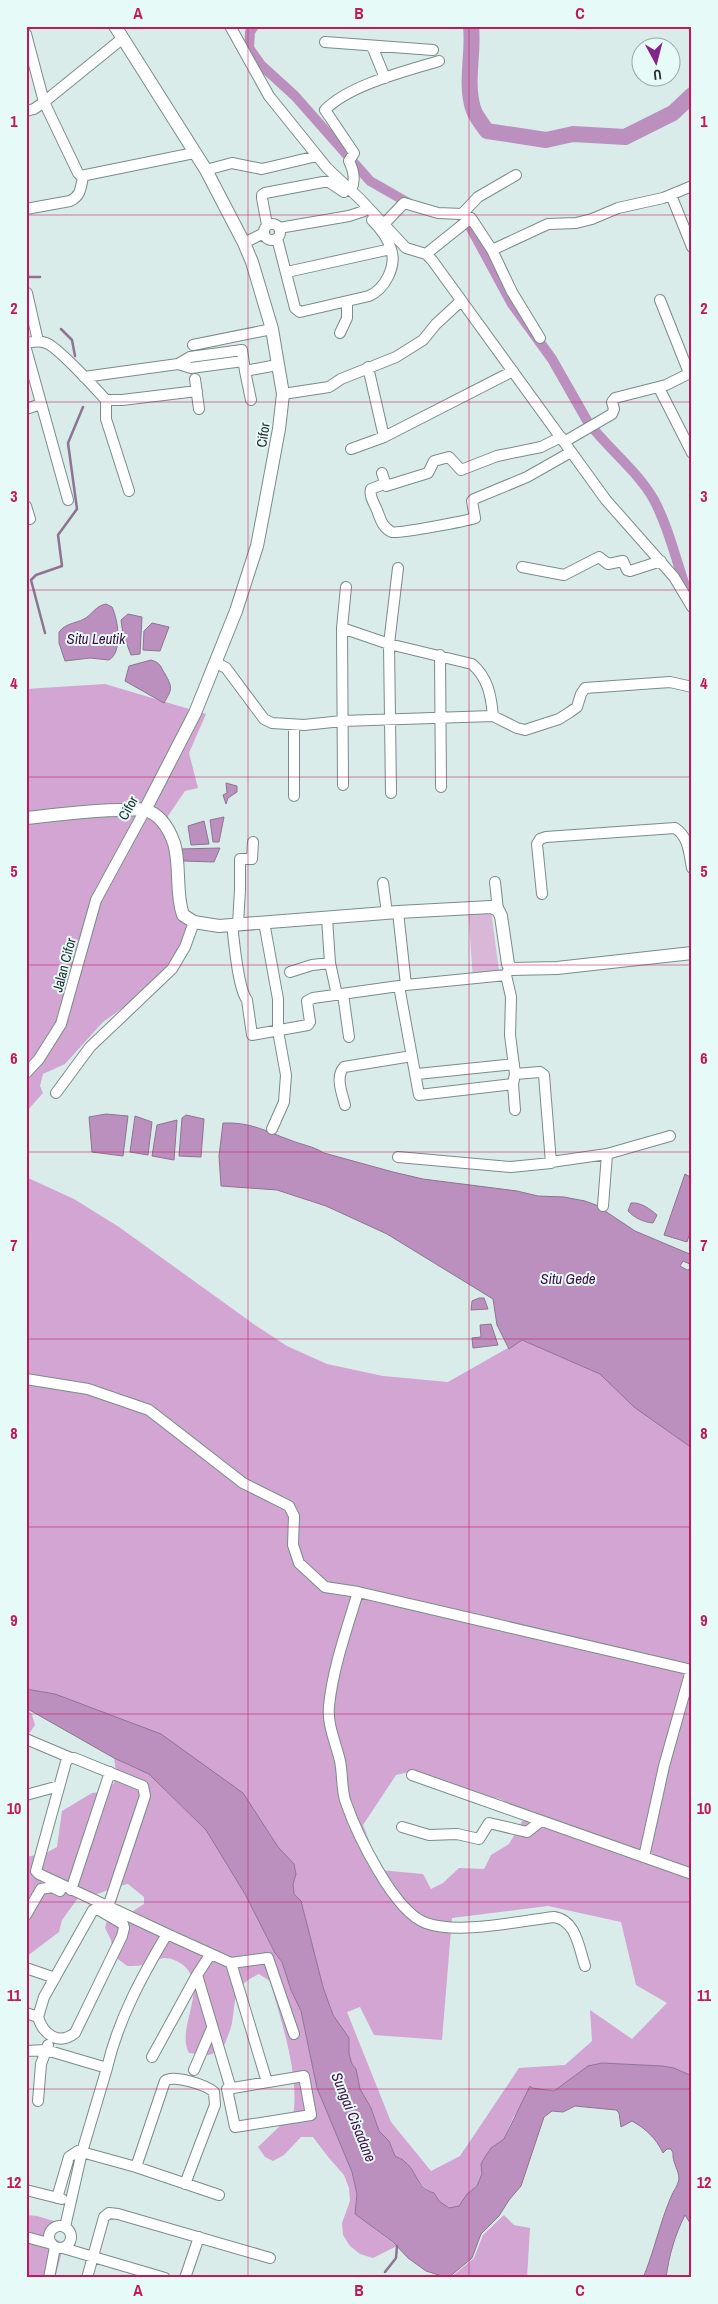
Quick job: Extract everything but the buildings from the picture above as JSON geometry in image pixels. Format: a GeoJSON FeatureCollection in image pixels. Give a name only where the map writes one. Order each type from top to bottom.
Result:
{"type":"FeatureCollection","features":[{"type":"Feature","properties":{"kind":"street","name":"Cifor"},"geometry":{"type":"LineString","coordinates":[[115,26],[206,170],[244,243],[252,262],[272,329],[283,394],[279,429],[256,546],[236,611],[195,713],[145,810],[118,857]]}},
{"type":"Feature","properties":{"kind":"street"},"geometry":{"type":"LineString","coordinates":[[230,26],[269,96],[327,168],[351,190],[406,248],[426,254],[606,500],[674,577],[692,607]]}},
{"type":"Feature","properties":{"kind":"street"},"geometry":{"type":"LineString","coordinates":[[26,34],[44,102],[78,173],[83,176],[194,153]]}},
{"type":"Feature","properties":{"kind":"street"},"geometry":{"type":"LineString","coordinates":[[26,111],[34,109],[44,102],[122,38]]}},
{"type":"Feature","properties":{"kind":"street"},"geometry":{"type":"LineString","coordinates":[[324,42],[433,50]]}},
{"type":"Feature","properties":{"kind":"street"},"geometry":{"type":"LineString","coordinates":[[372,46],[385,78]]}},
{"type":"Feature","properties":{"kind":"street"},"geometry":{"type":"LineString","coordinates":[[351,190],[354,182],[352,169],[348,161],[354,153],[325,110],[334,100],[385,78],[439,61]]}},
{"type":"Feature","properties":{"kind":"street"},"geometry":{"type":"LineString","coordinates":[[206,170],[232,163],[262,169],[318,156]]}},
{"type":"Feature","properties":{"kind":"street"},"geometry":{"type":"LineString","coordinates":[[426,254],[467,218],[478,197],[516,175]]}},
{"type":"Feature","properties":{"kind":"street"},"geometry":{"type":"LineString","coordinates":[[26,209],[63,203],[76,198],[81,189],[83,176]]}},
{"type":"Feature","properties":{"kind":"street"},"geometry":{"type":"LineString","coordinates":[[244,243],[265,229],[275,224],[279,235],[297,312],[347,302],[374,294],[386,280],[392,264],[391,248],[380,229],[364,211],[336,186],[323,182],[262,195],[265,229],[270,240],[279,235],[364,211]]}},
{"type":"Feature","properties":{"kind":"street"},"geometry":{"type":"LineString","coordinates":[[492,250],[548,224],[576,223],[592,219],[618,208],[671,195],[692,186]]}},
{"type":"Feature","properties":{"kind":"street"},"geometry":{"type":"LineString","coordinates":[[671,195],[692,247]]}},
{"type":"Feature","properties":{"kind":"street"},"geometry":{"type":"LineString","coordinates":[[384,224],[404,203],[438,213],[467,218],[492,250],[512,292],[540,338]]}},
{"type":"Feature","properties":{"kind":"street"},"geometry":{"type":"LineString","coordinates":[[287,272],[391,248]]}},
{"type":"Feature","properties":{"kind":"street"},"geometry":{"type":"LineString","coordinates":[[27,293],[38,341]]}},
{"type":"Feature","properties":{"kind":"street"},"geometry":{"type":"LineString","coordinates":[[283,394],[329,387],[337,381],[368,367],[396,357],[423,340],[436,324],[461,300]]}},
{"type":"Feature","properties":{"kind":"street"},"geometry":{"type":"LineString","coordinates":[[571,452],[527,477],[474,499],[472,501],[475,518],[450,524],[397,533],[391,532],[383,524],[371,496],[372,489],[384,484],[386,486],[402,482],[428,473],[434,461],[445,456],[449,457],[461,470],[497,456],[541,447],[562,439],[612,414],[614,409],[612,402],[615,398],[658,388],[690,372],[660,300]]}},
{"type":"Feature","properties":{"kind":"street"},"geometry":{"type":"LineString","coordinates":[[340,333],[347,318],[347,302]]}},
{"type":"Feature","properties":{"kind":"street"},"geometry":{"type":"LineString","coordinates":[[193,345],[272,329]]}},
{"type":"Feature","properties":{"kind":"street"},"geometry":{"type":"LineString","coordinates":[[26,343],[38,341],[47,343],[106,400],[106,419],[129,491]]}},
{"type":"Feature","properties":{"kind":"street"},"geometry":{"type":"LineString","coordinates":[[26,349],[68,500]]}},
{"type":"Feature","properties":{"kind":"street"},"geometry":{"type":"LineString","coordinates":[[84,377],[178,364],[190,357],[242,350],[251,400]]}},
{"type":"Feature","properties":{"kind":"street"},"geometry":{"type":"LineString","coordinates":[[217,353],[219,364]]}},
{"type":"Feature","properties":{"kind":"street"},"geometry":{"type":"LineString","coordinates":[[178,364],[191,368],[219,364],[244,366],[278,365]]}},
{"type":"Feature","properties":{"kind":"street"},"geometry":{"type":"LineString","coordinates":[[368,367],[384,436]]}},
{"type":"Feature","properties":{"kind":"street"},"geometry":{"type":"LineString","coordinates":[[351,449],[384,436],[513,371]]}},
{"type":"Feature","properties":{"kind":"street"},"geometry":{"type":"LineString","coordinates":[[195,378],[198,409]]}},
{"type":"Feature","properties":{"kind":"street"},"geometry":{"type":"LineString","coordinates":[[658,388],[692,452]]}},
{"type":"Feature","properties":{"kind":"street"},"geometry":{"type":"LineString","coordinates":[[106,400],[122,400],[197,391]]}},
{"type":"Feature","properties":{"kind":"street"},"geometry":{"type":"LineString","coordinates":[[26,409],[42,404]]}},
{"type":"Feature","properties":{"kind":"street"},"geometry":{"type":"LineString","coordinates":[[382,473],[384,484]]}},
{"type":"Feature","properties":{"kind":"street"},"geometry":{"type":"LineString","coordinates":[[26,506],[30,519]]}},
{"type":"Feature","properties":{"kind":"street"},"geometry":{"type":"LineString","coordinates":[[522,567],[564,575],[599,557],[608,564],[622,562],[627,570],[630,571],[661,561]]}},
{"type":"Feature","properties":{"kind":"street"},"geometry":{"type":"LineString","coordinates":[[391,793],[389,644],[398,568]]}},
{"type":"Feature","properties":{"kind":"street"},"geometry":{"type":"LineString","coordinates":[[343,785],[342,628],[346,587]]}},
{"type":"Feature","properties":{"kind":"street"},"geometry":{"type":"LineString","coordinates":[[342,628],[389,644],[472,664],[482,673],[491,694],[493,716]]}},
{"type":"Feature","properties":{"kind":"street"},"geometry":{"type":"LineString","coordinates":[[440,656],[441,787]]}},
{"type":"Feature","properties":{"kind":"street"},"geometry":{"type":"LineString","coordinates":[[215,662],[226,668],[264,719],[272,723],[294,725],[342,721],[493,716],[525,730],[570,712],[577,707],[585,688],[670,682],[692,687]]}},
{"type":"Feature","properties":{"kind":"street"},"geometry":{"type":"LineString","coordinates":[[294,725],[294,796]]}},
{"type":"Feature","properties":{"kind":"street"},"geometry":{"type":"LineString","coordinates":[[26,818],[115,810],[145,810],[158,816],[168,827],[178,860],[180,906],[183,915],[194,922],[220,926],[491,907],[498,910]]}},
{"type":"Feature","properties":{"kind":"street"},"geometry":{"type":"LineString","coordinates":[[542,894],[537,844],[540,839],[546,837],[675,828],[681,833],[688,844],[692,868]]}},
{"type":"Feature","properties":{"kind":"street"},"geometry":{"type":"LineString","coordinates":[[253,842],[252,859],[240,859],[240,890],[235,924],[239,976],[244,996],[247,1000],[252,1035],[278,1031],[310,1022],[307,1005],[309,999],[509,972],[692,953]]}},
{"type":"Feature","properties":{"kind":"street","name":"Jalan Cifor"},"geometry":{"type":"LineString","coordinates":[[26,1073],[38,1059],[61,1024],[96,900],[118,857]]}},
{"type":"Feature","properties":{"kind":"street"},"geometry":{"type":"LineString","coordinates":[[495,882],[509,972],[511,997],[510,1035],[515,1110]]}},
{"type":"Feature","properties":{"kind":"street"},"geometry":{"type":"LineString","coordinates":[[383,883],[393,913],[419,1095],[514,1074]]}},
{"type":"Feature","properties":{"kind":"street"},"geometry":{"type":"LineString","coordinates":[[327,918],[330,963],[340,995],[349,1037]]}},
{"type":"Feature","properties":{"kind":"street"},"geometry":{"type":"LineString","coordinates":[[56,1093],[90,1047],[172,969],[185,947],[194,922]]}},
{"type":"Feature","properties":{"kind":"street"},"geometry":{"type":"LineString","coordinates":[[264,922],[278,999],[278,1031],[286,1075],[284,1102],[272,1129]]}},
{"type":"Feature","properties":{"kind":"street"},"geometry":{"type":"LineString","coordinates":[[290,972],[312,965],[330,963]]}},
{"type":"Feature","properties":{"kind":"street"},"geometry":{"type":"LineString","coordinates":[[345,1105],[339,1078],[340,1071],[344,1067],[412,1056]]}},
{"type":"Feature","properties":{"kind":"street"},"geometry":{"type":"LineString","coordinates":[[417,1074],[514,1074],[540,1072],[544,1075],[551,1162]]}},
{"type":"Feature","properties":{"kind":"street"},"geometry":{"type":"LineString","coordinates":[[398,1157],[511,1167],[539,1166],[551,1162],[608,1154],[670,1136]]}},
{"type":"Feature","properties":{"kind":"street"},"geometry":{"type":"LineString","coordinates":[[603,1206],[608,1154]]}},
{"type":"Feature","properties":{"kind":"street"},"geometry":{"type":"LineString","coordinates":[[26,1379],[88,1389],[149,1410],[243,1482],[289,1506],[294,1516],[293,1545],[299,1563],[325,1587],[358,1592],[691,1670],[664,1766],[644,1857]]}},
{"type":"Feature","properties":{"kind":"street"},"geometry":{"type":"LineString","coordinates":[[358,1592],[337,1662],[329,1708],[333,1738],[340,1762],[345,1802],[381,1877],[408,1913],[426,1923],[460,1928],[554,1917],[562,1918],[570,1924],[586,1966]]}},
{"type":"Feature","properties":{"kind":"street"},"geometry":{"type":"LineString","coordinates":[[26,1739],[143,1786],[145,1796],[104,1908]]}},
{"type":"Feature","properties":{"kind":"street"},"geometry":{"type":"LineString","coordinates":[[37,1873],[36,1865],[66,1762],[71,1758]]}},
{"type":"Feature","properties":{"kind":"street"},"geometry":{"type":"LineString","coordinates":[[71,1890],[110,1772]]}},
{"type":"Feature","properties":{"kind":"street"},"geometry":{"type":"LineString","coordinates":[[412,1775],[692,1874]]}},
{"type":"Feature","properties":{"kind":"street"},"geometry":{"type":"LineString","coordinates":[[26,1795],[59,1786]]}},
{"type":"Feature","properties":{"kind":"street"},"geometry":{"type":"LineString","coordinates":[[402,1827],[430,1835],[457,1834],[479,1839],[489,1823],[527,1832],[541,1821]]}},
{"type":"Feature","properties":{"kind":"street"},"geometry":{"type":"LineString","coordinates":[[26,1870],[37,1873],[104,1908],[124,1928],[122,1936],[75,2033],[70,2037],[52,2037],[45,2032],[38,2017],[44,1997],[90,1912],[104,1908]]}},
{"type":"Feature","properties":{"kind":"street"},"geometry":{"type":"LineString","coordinates":[[26,1915],[38,1892],[52,1887],[167,1934],[231,1963],[268,1958],[294,2034]]}},
{"type":"Feature","properties":{"kind":"street"},"geometry":{"type":"LineString","coordinates":[[65,2227],[82,2152],[107,2068],[113,2040],[143,1973],[167,1934]]}},
{"type":"Feature","properties":{"kind":"street"},"geometry":{"type":"LineString","coordinates":[[152,2057],[210,1955]]}},
{"type":"Feature","properties":{"kind":"street"},"geometry":{"type":"LineString","coordinates":[[231,1963],[267,2082]]}},
{"type":"Feature","properties":{"kind":"street"},"geometry":{"type":"LineString","coordinates":[[26,1968],[54,1978]]}},
{"type":"Feature","properties":{"kind":"street"},"geometry":{"type":"LineString","coordinates":[[197,1975],[231,2089]]}},
{"type":"Feature","properties":{"kind":"street"},"geometry":{"type":"LineString","coordinates":[[26,2013],[38,2017]]}},
{"type":"Feature","properties":{"kind":"street"},"geometry":{"type":"LineString","coordinates":[[194,2070],[212,2028]]}},
{"type":"Feature","properties":{"kind":"street"},"geometry":{"type":"LineString","coordinates":[[38,2101],[41,2064],[52,2037]]}},
{"type":"Feature","properties":{"kind":"street"},"geometry":{"type":"LineString","coordinates":[[26,2051],[46,2050],[107,2068]]}},
{"type":"Feature","properties":{"kind":"street"},"geometry":{"type":"LineString","coordinates":[[304,2076],[310,2115],[235,2127],[227,2090],[231,2089],[304,2076]]}},
{"type":"Feature","properties":{"kind":"street"},"geometry":{"type":"LineString","coordinates":[[136,2167],[165,2081],[174,2078],[206,2087],[214,2092],[215,2104],[185,2184]]}},
{"type":"Feature","properties":{"kind":"street"},"geometry":{"type":"LineString","coordinates":[[57,2198],[69,2157],[78,2151],[136,2167],[219,2195]]}},
{"type":"Feature","properties":{"kind":"street"},"geometry":{"type":"LineString","coordinates":[[26,2190],[71,2200]]}},
{"type":"Feature","properties":{"kind":"street"},"geometry":{"type":"LineString","coordinates":[[87,2278],[104,2217],[109,2213],[270,2258]]}},
{"type":"Feature","properties":{"kind":"street"},"geometry":{"type":"LineString","coordinates":[[49,2278],[57,2246],[71,2239],[69,2231],[65,2227],[58,2227],[51,2232],[50,2240],[57,2246]]}},
{"type":"Feature","properties":{"kind":"street"},"geometry":{"type":"LineString","coordinates":[[26,2236],[165,2278]]}},
{"type":"Feature","properties":{"kind":"street"},"geometry":{"type":"LineString","coordinates":[[185,2278],[199,2237]]}},
{"type":"Feature","properties":{"kind":"shaded area"},"geometry":{"type":"Polygon","coordinates":[[[105,684],[206,714],[189,753],[198,788],[185,791],[168,816],[176,893],[193,925],[176,954],[148,990],[103,1022],[65,1064],[43,1074],[40,1086],[43,1093],[26,1112],[26,689],[105,684]]]}},
{"type":"Feature","properties":{"kind":"shaded area"},"geometry":{"type":"Polygon","coordinates":[[[468,909],[491,911],[500,978],[473,979],[468,909]]]}},
{"type":"Feature","properties":{"kind":"shaded area"},"geometry":{"type":"Polygon","coordinates":[[[26,1177],[74,1199],[119,1227],[287,1346],[327,1364],[383,1376],[448,1382],[522,1340],[601,1374],[692,1448],[692,2076],[674,2068],[662,2066],[602,2063],[588,2066],[554,2091],[532,2088],[513,2118],[504,2139],[491,2148],[481,2164],[482,2174],[477,2186],[467,2194],[459,2206],[449,2208],[415,2178],[411,2170],[395,2156],[391,2145],[379,2131],[371,2108],[360,2089],[356,2069],[352,2064],[349,2054],[349,2038],[333,2015],[318,1972],[303,1908],[294,1894],[293,1884],[296,1874],[294,1864],[161,1734],[55,1694],[26,1689],[26,1177]],[[413,1771],[396,1775],[363,1825],[380,1870],[423,1874],[431,1889],[443,1883],[459,1868],[484,1869],[491,1855],[509,1844],[523,1820],[502,1800],[491,1798],[475,1804],[439,1780],[413,1771]],[[548,1906],[452,1918],[442,2040],[374,2035],[360,2007],[347,2012],[391,2122],[431,2171],[460,2156],[519,2068],[565,2065],[592,2041],[590,2010],[632,2039],[667,2003],[636,1985],[621,1922],[548,1906]]]}},
{"type":"Feature","properties":{"kind":"shaded area"},"geometry":{"type":"Polygon","coordinates":[[[27,1708],[32,1715],[35,1725],[28,1735],[26,1747],[27,1708]]]}},
{"type":"Feature","properties":{"kind":"shaded area"},"geometry":{"type":"Polygon","coordinates":[[[114,1758],[149,1774],[206,1830],[245,1894],[275,1953],[282,1962],[291,1990],[301,2011],[317,2088],[352,2172],[357,2194],[355,2214],[397,2246],[373,2258],[360,2254],[350,2246],[343,2235],[342,2223],[350,2201],[349,2188],[344,2175],[313,2137],[301,2137],[284,2155],[273,2161],[265,2157],[258,2147],[293,2116],[294,2084],[292,2066],[270,1981],[259,1974],[244,1983],[240,1988],[235,2000],[231,2026],[222,2050],[209,2055],[189,2053],[186,2043],[186,2031],[193,1995],[190,1973],[182,1964],[169,1959],[162,1958],[141,1965],[127,1966],[114,1956],[111,1940],[105,1928],[108,1916],[130,1913],[144,1904],[144,1897],[128,1884],[91,1896],[78,1898],[62,1920],[59,1932],[26,1957],[26,1857],[46,1853],[57,1847],[62,1811],[92,1793],[102,1792],[114,1783],[116,1771],[114,1758]]]}},
{"type":"Feature","properties":{"kind":"shaded area"},"geometry":{"type":"Polygon","coordinates":[[[26,2215],[57,2222],[54,2238],[64,2244],[55,2278],[26,2278],[26,2215]]]}},
{"type":"Feature","properties":{"kind":"shaded area"},"geometry":{"type":"Polygon","coordinates":[[[504,2215],[514,2225],[530,2228],[527,2278],[450,2278],[474,2258],[483,2235],[504,2215]]]}},
{"type":"Feature","properties":{"kind":"water","name":"Situ Leutik"},"geometry":{"type":"Polygon","coordinates":[[[106,604],[112,607],[116,619],[118,643],[113,656],[109,660],[90,658],[65,661],[59,643],[59,632],[67,625],[84,619],[106,604]]]}},
{"type":"Feature","properties":{"kind":"water"},"geometry":{"type":"Polygon","coordinates":[[[128,614],[142,617],[140,654],[131,655],[123,634],[121,620],[128,614]]]}},
{"type":"Feature","properties":{"kind":"water"},"geometry":{"type":"Polygon","coordinates":[[[152,623],[169,627],[160,651],[143,650],[144,631],[152,623]]]}},
{"type":"Feature","properties":{"kind":"water"},"geometry":{"type":"Polygon","coordinates":[[[151,660],[160,665],[168,679],[170,691],[164,703],[125,681],[129,666],[151,660]]]}},
{"type":"Feature","properties":{"kind":"water"},"geometry":{"type":"Polygon","coordinates":[[[226,783],[237,786],[237,792],[228,798],[226,804],[223,795],[227,793],[226,783]]]}},
{"type":"Feature","properties":{"kind":"water"},"geometry":{"type":"Polygon","coordinates":[[[224,817],[219,842],[213,842],[210,820],[224,817]]]}},
{"type":"Feature","properties":{"kind":"water"},"geometry":{"type":"Polygon","coordinates":[[[204,821],[209,844],[191,845],[188,826],[204,821]]]}},
{"type":"Feature","properties":{"kind":"water"},"geometry":{"type":"Polygon","coordinates":[[[220,848],[214,862],[184,861],[180,849],[220,848]]]}},
{"type":"Feature","properties":{"kind":"water"},"geometry":{"type":"Polygon","coordinates":[[[106,1114],[128,1116],[123,1156],[92,1152],[89,1117],[106,1114]]]}},
{"type":"Feature","properties":{"kind":"water"},"geometry":{"type":"Polygon","coordinates":[[[186,1115],[204,1119],[201,1157],[179,1156],[182,1118],[186,1115]]]}},
{"type":"Feature","properties":{"kind":"water"},"geometry":{"type":"Polygon","coordinates":[[[135,1116],[152,1122],[148,1155],[130,1152],[135,1116]]]}},
{"type":"Feature","properties":{"kind":"water"},"geometry":{"type":"Polygon","coordinates":[[[177,1120],[174,1160],[152,1156],[157,1125],[177,1120]]]}},
{"type":"Feature","properties":{"kind":"water","name":"Situ Gede"},"geometry":{"type":"Polygon","coordinates":[[[223,1123],[242,1124],[265,1130],[324,1153],[423,1179],[585,1201],[596,1205],[635,1231],[692,1255],[692,1265],[683,1261],[680,1266],[687,1270],[692,1269],[692,1448],[634,1407],[600,1374],[522,1340],[509,1349],[497,1325],[493,1299],[387,1234],[326,1206],[277,1190],[221,1186],[219,1156],[223,1123]]]}},
{"type":"Feature","properties":{"kind":"water"},"geometry":{"type":"Polygon","coordinates":[[[685,1174],[692,1178],[692,1226],[687,1242],[664,1235],[685,1174]]]}},
{"type":"Feature","properties":{"kind":"water"},"geometry":{"type":"Polygon","coordinates":[[[631,1203],[642,1205],[657,1215],[653,1223],[636,1218],[628,1211],[631,1203]]]}},
{"type":"Feature","properties":{"kind":"water"},"geometry":{"type":"Polygon","coordinates":[[[484,1298],[488,1309],[471,1310],[472,1301],[484,1298]]]}},
{"type":"Feature","properties":{"kind":"water"},"geometry":{"type":"Polygon","coordinates":[[[491,1324],[498,1345],[473,1348],[472,1338],[481,1337],[480,1325],[491,1324]]]}},
{"type":"Feature","properties":{"kind":"water","name":"Sungai Cisadane"},"geometry":{"type":"Polygon","coordinates":[[[26,1689],[55,1694],[161,1734],[243,1793],[278,1847],[294,1864],[296,1874],[293,1884],[294,1894],[301,1901],[323,1987],[333,2015],[349,2038],[349,2054],[352,2064],[356,2069],[360,2089],[371,2108],[379,2131],[389,2141],[395,2156],[404,2161],[420,2183],[428,2191],[434,2193],[439,2201],[449,2208],[459,2206],[467,2194],[477,2186],[482,2174],[481,2164],[491,2148],[504,2139],[530,2086],[532,2088],[554,2091],[588,2066],[602,2063],[662,2066],[674,2068],[692,2076],[692,2226],[685,2215],[673,2245],[666,2278],[643,2278],[667,2207],[679,2179],[673,2153],[671,2149],[667,2149],[663,2153],[650,2134],[632,2121],[621,2127],[619,2113],[616,2110],[575,2106],[563,2112],[552,2111],[544,2117],[521,2186],[499,2216],[481,2234],[472,2258],[448,2278],[426,2271],[408,2258],[393,2242],[355,2214],[357,2194],[352,2172],[317,2088],[301,2011],[291,1990],[282,1962],[275,1953],[245,1894],[206,1830],[149,1774],[114,1758],[26,1708],[26,1689]]]}},
{"type":"Feature","properties":{"kind":"waterway"},"geometry":{"type":"LineString","coordinates":[[254,26],[250,32],[249,48],[261,65],[295,96],[370,181],[412,205]]}},
{"type":"Feature","properties":{"kind":"waterway"},"geometry":{"type":"LineString","coordinates":[[471,26],[471,98],[475,114],[487,131],[546,140],[573,134],[625,137],[673,113],[692,95]]}},
{"type":"Feature","properties":{"kind":"waterway"},"geometry":{"type":"LineString","coordinates":[[462,218],[466,219],[512,304],[552,359],[589,424]]}},
{"type":"Feature","properties":{"kind":"waterway"},"geometry":{"type":"LineString","coordinates":[[26,277],[40,277]]}},
{"type":"Feature","properties":{"kind":"waterway"},"geometry":{"type":"LineString","coordinates":[[61,329],[72,340],[75,356]]}},
{"type":"Feature","properties":{"kind":"waterway"},"geometry":{"type":"LineString","coordinates":[[45,633],[31,580],[36,575],[62,566],[58,535],[77,509],[68,443],[83,407]]}},
{"type":"Feature","properties":{"kind":"waterway"},"geometry":{"type":"LineString","coordinates":[[592,427],[633,471],[654,500],[669,535],[689,597]]}},
{"type":"Feature","properties":{"kind":"waterway"},"geometry":{"type":"LineString","coordinates":[[385,2272],[396,2258],[397,2246]]}}]}
